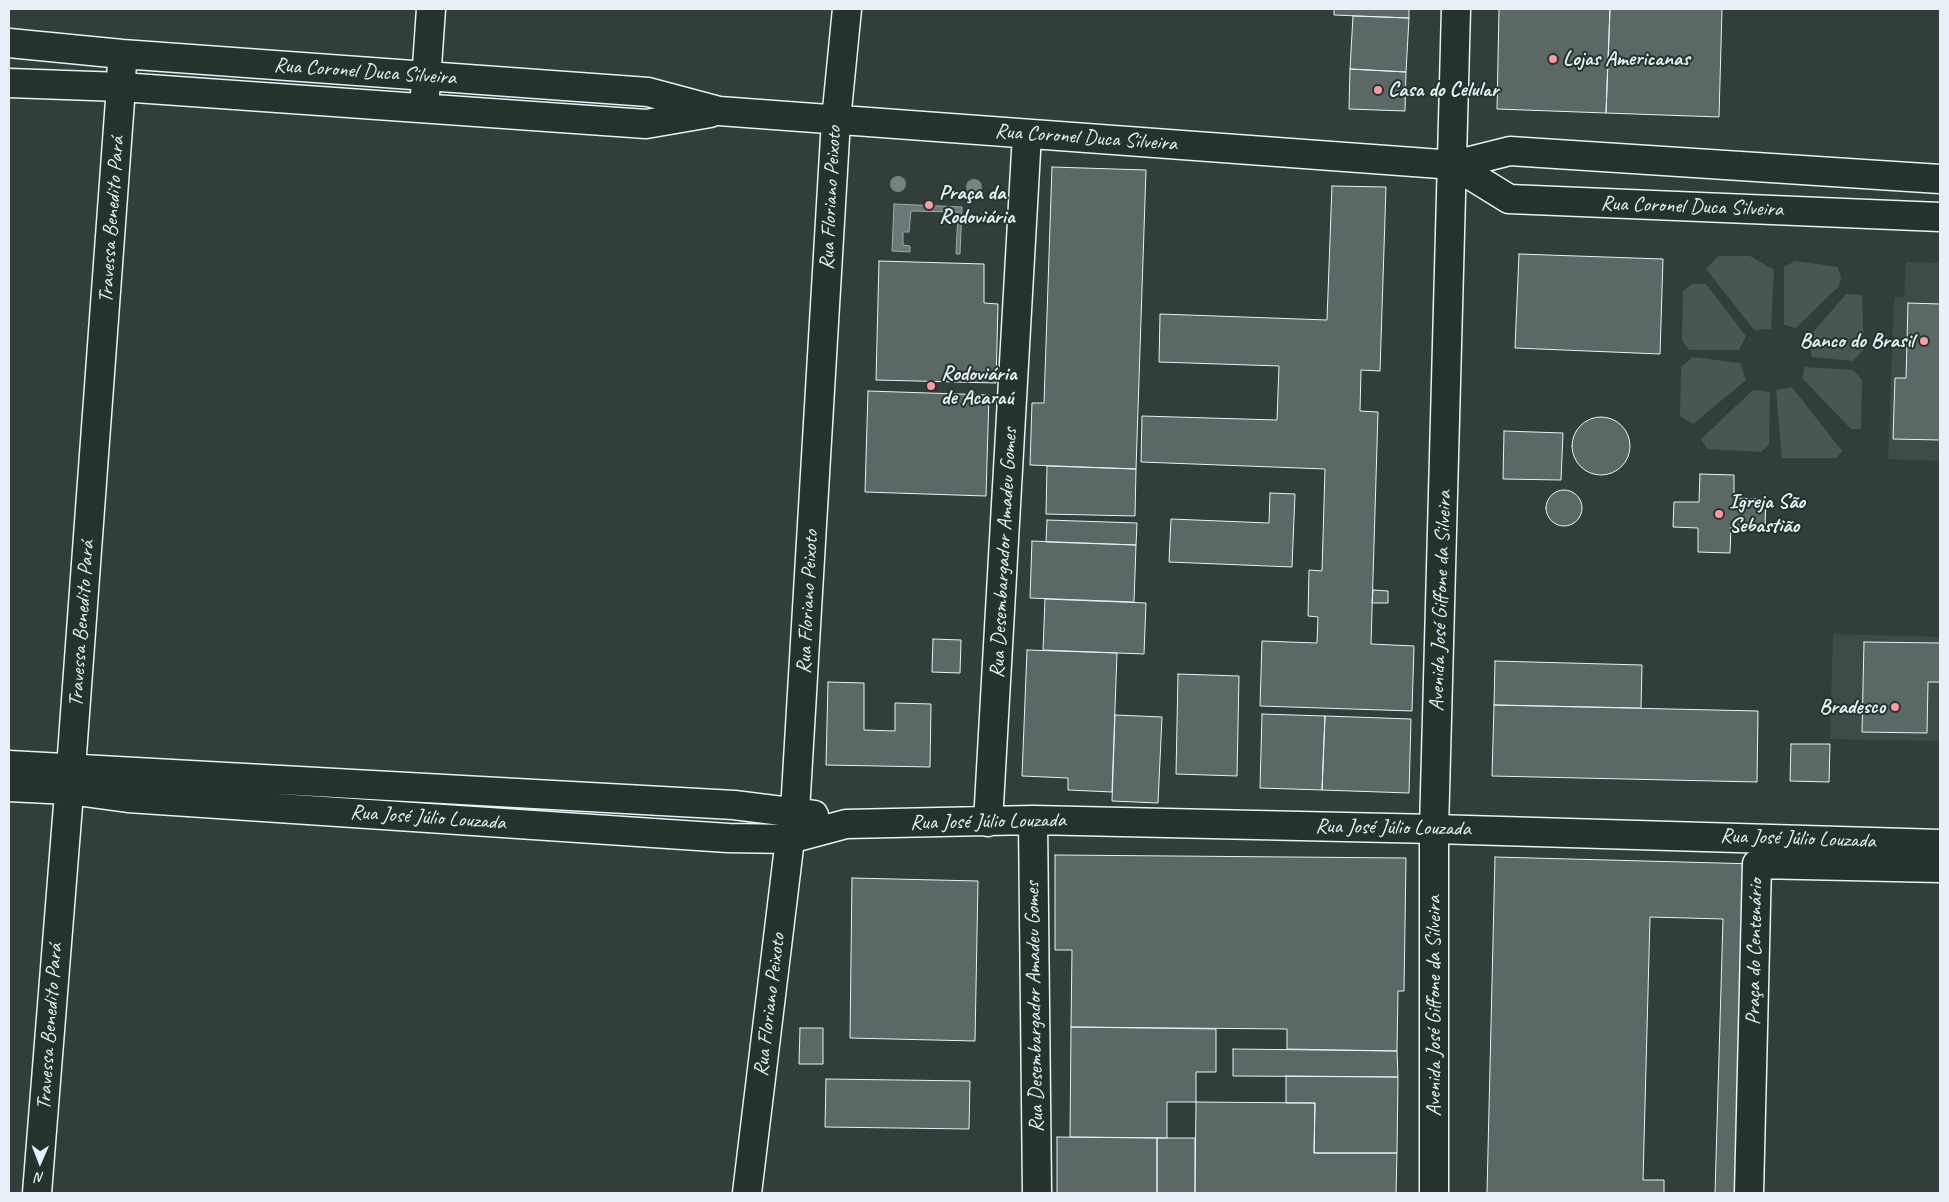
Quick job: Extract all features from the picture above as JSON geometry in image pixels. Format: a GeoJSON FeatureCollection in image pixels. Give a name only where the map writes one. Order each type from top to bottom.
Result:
{"type":"FeatureCollection","features":[{"type":"Feature","properties":{"kind":"street"},"geometry":{"type":"LineString","coordinates":[[424,108],[430,9]]}},
{"type":"Feature","properties":{"kind":"street","name":"Rua Floriano Peixoto"},"geometry":{"type":"LineString","coordinates":[[747,1193],[795,811],[836,120],[847,9]]}},
{"type":"Feature","properties":{"kind":"street","name":"Avenida José Giffone da Silveira"},"geometry":{"type":"LineString","coordinates":[[1434,1193],[1434,828],[1454,165],[1456,9]]}},
{"type":"Feature","properties":{"kind":"street","name":"Rua Coronel Duca Silveira"},"geometry":{"type":"LineString","coordinates":[[9,43],[122,54],[648,92],[719,111],[1454,165],[1510,151],[1940,179]]}},
{"type":"Feature","properties":{"kind":"street","name":"Travessa Benedito Pará"},"geometry":{"type":"LineString","coordinates":[[37,1193],[70,779],[122,54]]}},
{"type":"Feature","properties":{"kind":"street","name":"Rua Coronel Duca Silveira"},"geometry":{"type":"LineString","coordinates":[[9,82],[121,87],[646,124],[719,111]]}},
{"type":"Feature","properties":{"kind":"street","name":"Rua Desembargador Amadeu Gomes"},"geometry":{"type":"LineString","coordinates":[[988,822],[1027,134]]}},
{"type":"Feature","properties":{"kind":"street","name":"Rua Coronel Duca Silveira"},"geometry":{"type":"LineString","coordinates":[[1454,165],[1509,199],[1940,217]]}},
{"type":"Feature","properties":{"kind":"street","name":"Rua José Júlio Louzada"},"geometry":{"type":"LineString","coordinates":[[9,765],[70,779],[128,798],[728,838],[790,839],[846,824],[1033,820],[1434,828],[1940,844]]}},
{"type":"Feature","properties":{"kind":"street","name":"Rua José Júlio Louzada"},"geometry":{"type":"LineString","coordinates":[[9,787],[70,779],[734,804],[795,811],[846,824]]}},
{"type":"Feature","properties":{"kind":"street","name":"Rua Desembargador Amadeu Gomes"},"geometry":{"type":"LineString","coordinates":[[1033,820],[1038,1193]]}},
{"type":"Feature","properties":{"kind":"street","name":"Praça do Centenário"},"geometry":{"type":"LineString","coordinates":[[1749,1193],[1757,864],[1940,868]]}},
{"type":"Feature","properties":{"kind":"shaded area"},"geometry":{"type":"Polygon","coordinates":[[[894,204],[962,207],[960,254],[956,254],[958,212],[911,211],[909,232],[903,232],[903,245],[910,246],[910,252],[892,251],[894,204]]]}},
{"type":"Feature","properties":{"kind":"shaded area"},"geometry":{"type":"Polygon","coordinates":[[[1718,256],[1750,256],[1774,270],[1771,329],[1754,330],[1706,269],[1718,256]]]}},
{"type":"Feature","properties":{"kind":"shaded area"},"geometry":{"type":"Polygon","coordinates":[[[1795,261],[1838,267],[1841,278],[1839,286],[1796,328],[1784,325],[1784,267],[1795,261]]]}},
{"type":"Feature","properties":{"kind":"shaded area"},"geometry":{"type":"Polygon","coordinates":[[[1906,262],[1940,263],[1940,461],[1888,459],[1894,297],[1904,297],[1906,262]]]}},
{"type":"Feature","properties":{"kind":"shaded area"},"geometry":{"type":"Polygon","coordinates":[[[1692,284],[1706,284],[1746,336],[1739,350],[1689,350],[1682,341],[1683,291],[1692,284]]]}},
{"type":"Feature","properties":{"kind":"shaded area"},"geometry":{"type":"Polygon","coordinates":[[[1846,294],[1862,295],[1864,349],[1853,361],[1812,357],[1808,338],[1846,294]]]}},
{"type":"Feature","properties":{"kind":"shaded area"},"geometry":{"type":"Polygon","coordinates":[[[1693,357],[1740,363],[1746,380],[1693,424],[1680,416],[1681,367],[1693,357]]]}},
{"type":"Feature","properties":{"kind":"shaded area"},"geometry":{"type":"Polygon","coordinates":[[[1805,367],[1854,370],[1862,380],[1861,429],[1851,429],[1802,378],[1805,367]]]}},
{"type":"Feature","properties":{"kind":"shaded area"},"geometry":{"type":"Polygon","coordinates":[[[1792,387],[1842,451],[1837,458],[1782,458],[1776,390],[1792,387]]]}},
{"type":"Feature","properties":{"kind":"shaded area"},"geometry":{"type":"Polygon","coordinates":[[[1753,390],[1770,392],[1769,445],[1761,452],[1707,449],[1701,439],[1753,390]]]}},
{"type":"Feature","properties":{"kind":"shaded area"},"geometry":{"type":"Polygon","coordinates":[[[1833,634],[1940,637],[1940,741],[1830,739],[1833,634]]]}},
{"type":"Feature","properties":{"kind":"building"},"geometry":{"type":"Polygon","coordinates":[[[1334,9],[1409,9],[1409,18],[1334,15],[1334,9]]]}},
{"type":"Feature","properties":{"kind":"building","name":"Lojas Americanas"},"geometry":{"type":"Polygon","coordinates":[[[1499,9],[1610,9],[1606,113],[1497,109],[1499,9]]]}},
{"type":"Feature","properties":{"kind":"building"},"geometry":{"type":"Polygon","coordinates":[[[1610,9],[1722,9],[1719,117],[1606,113],[1610,9]]]}},
{"type":"Feature","properties":{"kind":"building"},"geometry":{"type":"Polygon","coordinates":[[[1353,16],[1409,18],[1406,72],[1350,69],[1353,16]]]}},
{"type":"Feature","properties":{"kind":"building","name":"Casa do Celular"},"geometry":{"type":"Polygon","coordinates":[[[1350,69],[1406,72],[1405,111],[1349,109],[1350,69]]]}},
{"type":"Feature","properties":{"kind":"building"},"geometry":{"type":"Polygon","coordinates":[[[1052,167],[1146,170],[1136,469],[1030,465],[1032,403],[1044,403],[1052,167]]]}},
{"type":"Feature","properties":{"kind":"building"},"geometry":{"type":"Polygon","coordinates":[[[1332,186],[1386,187],[1380,371],[1361,370],[1360,411],[1378,412],[1371,644],[1414,646],[1412,711],[1260,706],[1262,641],[1317,643],[1318,617],[1308,616],[1309,570],[1322,571],[1325,469],[1141,462],[1142,416],[1277,420],[1279,366],[1159,362],[1160,314],[1327,320],[1332,186]]]}},
{"type":"Feature","properties":{"kind":"building"},"geometry":{"type":"Polygon","coordinates":[[[1519,254],[1663,259],[1660,354],[1515,348],[1519,254]]]}},
{"type":"Feature","properties":{"kind":"building"},"geometry":{"type":"Polygon","coordinates":[[[879,261],[984,264],[984,303],[998,304],[996,383],[876,380],[879,261]]]}},
{"type":"Feature","properties":{"kind":"building","name":"Banco do Brasil"},"geometry":{"type":"Polygon","coordinates":[[[1908,303],[1940,304],[1940,440],[1893,439],[1895,378],[1906,378],[1908,303]]]}},
{"type":"Feature","properties":{"kind":"building"},"geometry":{"type":"Polygon","coordinates":[[[868,391],[989,395],[986,496],[865,492],[868,391]]]}},
{"type":"Feature","properties":{"kind":"building"},"geometry":{"type":"Polygon","coordinates":[[[1601,417],[1612,419],[1625,430],[1630,446],[1628,457],[1617,470],[1601,475],[1590,473],[1577,462],[1572,446],[1574,435],[1585,422],[1601,417]]]}},
{"type":"Feature","properties":{"kind":"building"},"geometry":{"type":"Polygon","coordinates":[[[1504,431],[1563,433],[1561,480],[1503,479],[1504,431]]]}},
{"type":"Feature","properties":{"kind":"building"},"geometry":{"type":"Polygon","coordinates":[[[1047,466],[1136,469],[1135,516],[1046,514],[1047,466]]]}},
{"type":"Feature","properties":{"kind":"building","name":"Igreja São Sebastião"},"geometry":{"type":"Polygon","coordinates":[[[1700,474],[1734,475],[1734,498],[1766,499],[1765,527],[1731,527],[1730,553],[1698,552],[1698,528],[1673,527],[1674,502],[1699,502],[1700,474]]]}},
{"type":"Feature","properties":{"kind":"building"},"geometry":{"type":"Polygon","coordinates":[[[1564,490],[1571,491],[1577,495],[1581,501],[1581,515],[1577,521],[1571,525],[1564,526],[1557,525],[1551,521],[1547,515],[1546,508],[1547,501],[1551,495],[1557,491],[1564,490]]]}},
{"type":"Feature","properties":{"kind":"building"},"geometry":{"type":"Polygon","coordinates":[[[1270,493],[1295,494],[1292,567],[1169,562],[1171,519],[1269,523],[1270,493]]]}},
{"type":"Feature","properties":{"kind":"building"},"geometry":{"type":"Polygon","coordinates":[[[1047,520],[1137,523],[1136,545],[1046,542],[1047,520]]]}},
{"type":"Feature","properties":{"kind":"building"},"geometry":{"type":"Polygon","coordinates":[[[1032,541],[1136,545],[1134,602],[1030,598],[1032,541]]]}},
{"type":"Feature","properties":{"kind":"building"},"geometry":{"type":"Polygon","coordinates":[[[1373,590],[1388,591],[1388,603],[1372,603],[1373,590]]]}},
{"type":"Feature","properties":{"kind":"building"},"geometry":{"type":"Polygon","coordinates":[[[1045,599],[1146,603],[1144,654],[1043,650],[1045,599]]]}},
{"type":"Feature","properties":{"kind":"building"},"geometry":{"type":"Polygon","coordinates":[[[933,639],[961,640],[960,673],[932,672],[933,639]]]}},
{"type":"Feature","properties":{"kind":"building","name":"Bradesco"},"geometry":{"type":"Polygon","coordinates":[[[1864,642],[1940,643],[1940,682],[1928,682],[1927,733],[1862,732],[1864,642]]]}},
{"type":"Feature","properties":{"kind":"building"},"geometry":{"type":"Polygon","coordinates":[[[1027,650],[1117,653],[1112,792],[1068,790],[1068,778],[1022,776],[1027,650]]]}},
{"type":"Feature","properties":{"kind":"building"},"geometry":{"type":"Polygon","coordinates":[[[1495,661],[1642,665],[1641,708],[1494,705],[1495,661]]]}},
{"type":"Feature","properties":{"kind":"building"},"geometry":{"type":"Polygon","coordinates":[[[1178,674],[1239,676],[1237,776],[1176,774],[1178,674]]]}},
{"type":"Feature","properties":{"kind":"building"},"geometry":{"type":"Polygon","coordinates":[[[828,682],[864,683],[864,730],[895,731],[895,703],[931,704],[930,767],[826,765],[828,682]]]}},
{"type":"Feature","properties":{"kind":"building"},"geometry":{"type":"Polygon","coordinates":[[[1494,705],[1758,711],[1757,782],[1492,776],[1494,705]]]}},
{"type":"Feature","properties":{"kind":"building"},"geometry":{"type":"Polygon","coordinates":[[[1262,714],[1325,716],[1322,790],[1260,788],[1262,714]]]}},
{"type":"Feature","properties":{"kind":"building"},"geometry":{"type":"Polygon","coordinates":[[[1115,715],[1162,717],[1158,803],[1112,801],[1115,715]]]}},
{"type":"Feature","properties":{"kind":"building"},"geometry":{"type":"Polygon","coordinates":[[[1325,716],[1411,719],[1409,793],[1322,790],[1325,716]]]}},
{"type":"Feature","properties":{"kind":"building"},"geometry":{"type":"Polygon","coordinates":[[[1791,744],[1830,744],[1829,782],[1790,781],[1791,744]]]}},
{"type":"Feature","properties":{"kind":"building"},"geometry":{"type":"Polygon","coordinates":[[[1055,855],[1406,858],[1404,991],[1398,991],[1397,1051],[1287,1049],[1287,1029],[1071,1027],[1072,950],[1055,950],[1055,855]]]}},
{"type":"Feature","properties":{"kind":"building"},"geometry":{"type":"Polygon","coordinates":[[[1495,857],[1757,864],[1749,1193],[1715,1193],[1723,919],[1650,917],[1643,1180],[1664,1180],[1664,1193],[1487,1193],[1495,857]]]}},
{"type":"Feature","properties":{"kind":"building"},"geometry":{"type":"Polygon","coordinates":[[[852,878],[978,881],[975,1041],[850,1038],[852,878]]]}},
{"type":"Feature","properties":{"kind":"building"},"geometry":{"type":"Polygon","coordinates":[[[1071,1027],[1216,1029],[1216,1072],[1196,1072],[1196,1102],[1167,1102],[1167,1138],[1070,1137],[1071,1027]]]}},
{"type":"Feature","properties":{"kind":"building"},"geometry":{"type":"Polygon","coordinates":[[[800,1028],[823,1028],[823,1064],[799,1064],[800,1028]]]}},
{"type":"Feature","properties":{"kind":"building"},"geometry":{"type":"Polygon","coordinates":[[[1233,1049],[1397,1051],[1398,1077],[1233,1076],[1233,1049]]]}},
{"type":"Feature","properties":{"kind":"building"},"geometry":{"type":"Polygon","coordinates":[[[1286,1076],[1398,1077],[1397,1153],[1314,1153],[1315,1103],[1286,1103],[1286,1076]]]}},
{"type":"Feature","properties":{"kind":"building"},"geometry":{"type":"Polygon","coordinates":[[[826,1079],[970,1081],[969,1129],[825,1127],[826,1079]]]}},
{"type":"Feature","properties":{"kind":"building"},"geometry":{"type":"Polygon","coordinates":[[[1196,1102],[1315,1103],[1314,1153],[1397,1153],[1396,1193],[1195,1193],[1196,1102]]]}},
{"type":"Feature","properties":{"kind":"building"},"geometry":{"type":"Polygon","coordinates":[[[1057,1137],[1157,1138],[1157,1193],[1057,1193],[1057,1137]]]}},
{"type":"Feature","properties":{"kind":"building"},"geometry":{"type":"Polygon","coordinates":[[[1157,1138],[1195,1138],[1195,1193],[1157,1193],[1157,1138]]]}},
{"type":"Feature","properties":{"kind":"place","name":"Lojas Americanas"},"geometry":{"type":"Point","coordinates":[1553,59]}},
{"type":"Feature","properties":{"kind":"place","name":"Casa do Celular"},"geometry":{"type":"Point","coordinates":[1378,90]}},
{"type":"Feature","properties":{"kind":"place","name":"Praça da Rodoviária"},"geometry":{"type":"Point","coordinates":[929,205]}},
{"type":"Feature","properties":{"kind":"place","name":"Banco do Brasil"},"geometry":{"type":"Point","coordinates":[1924,341]}},
{"type":"Feature","properties":{"kind":"place","name":"Rodoviária de Acaraú"},"geometry":{"type":"Point","coordinates":[931,386]}},
{"type":"Feature","properties":{"kind":"place","name":"Igreja São Sebastião"},"geometry":{"type":"Point","coordinates":[1719,514]}},
{"type":"Feature","properties":{"kind":"place","name":"Bradesco"},"geometry":{"type":"Point","coordinates":[1895,707]}}]}
